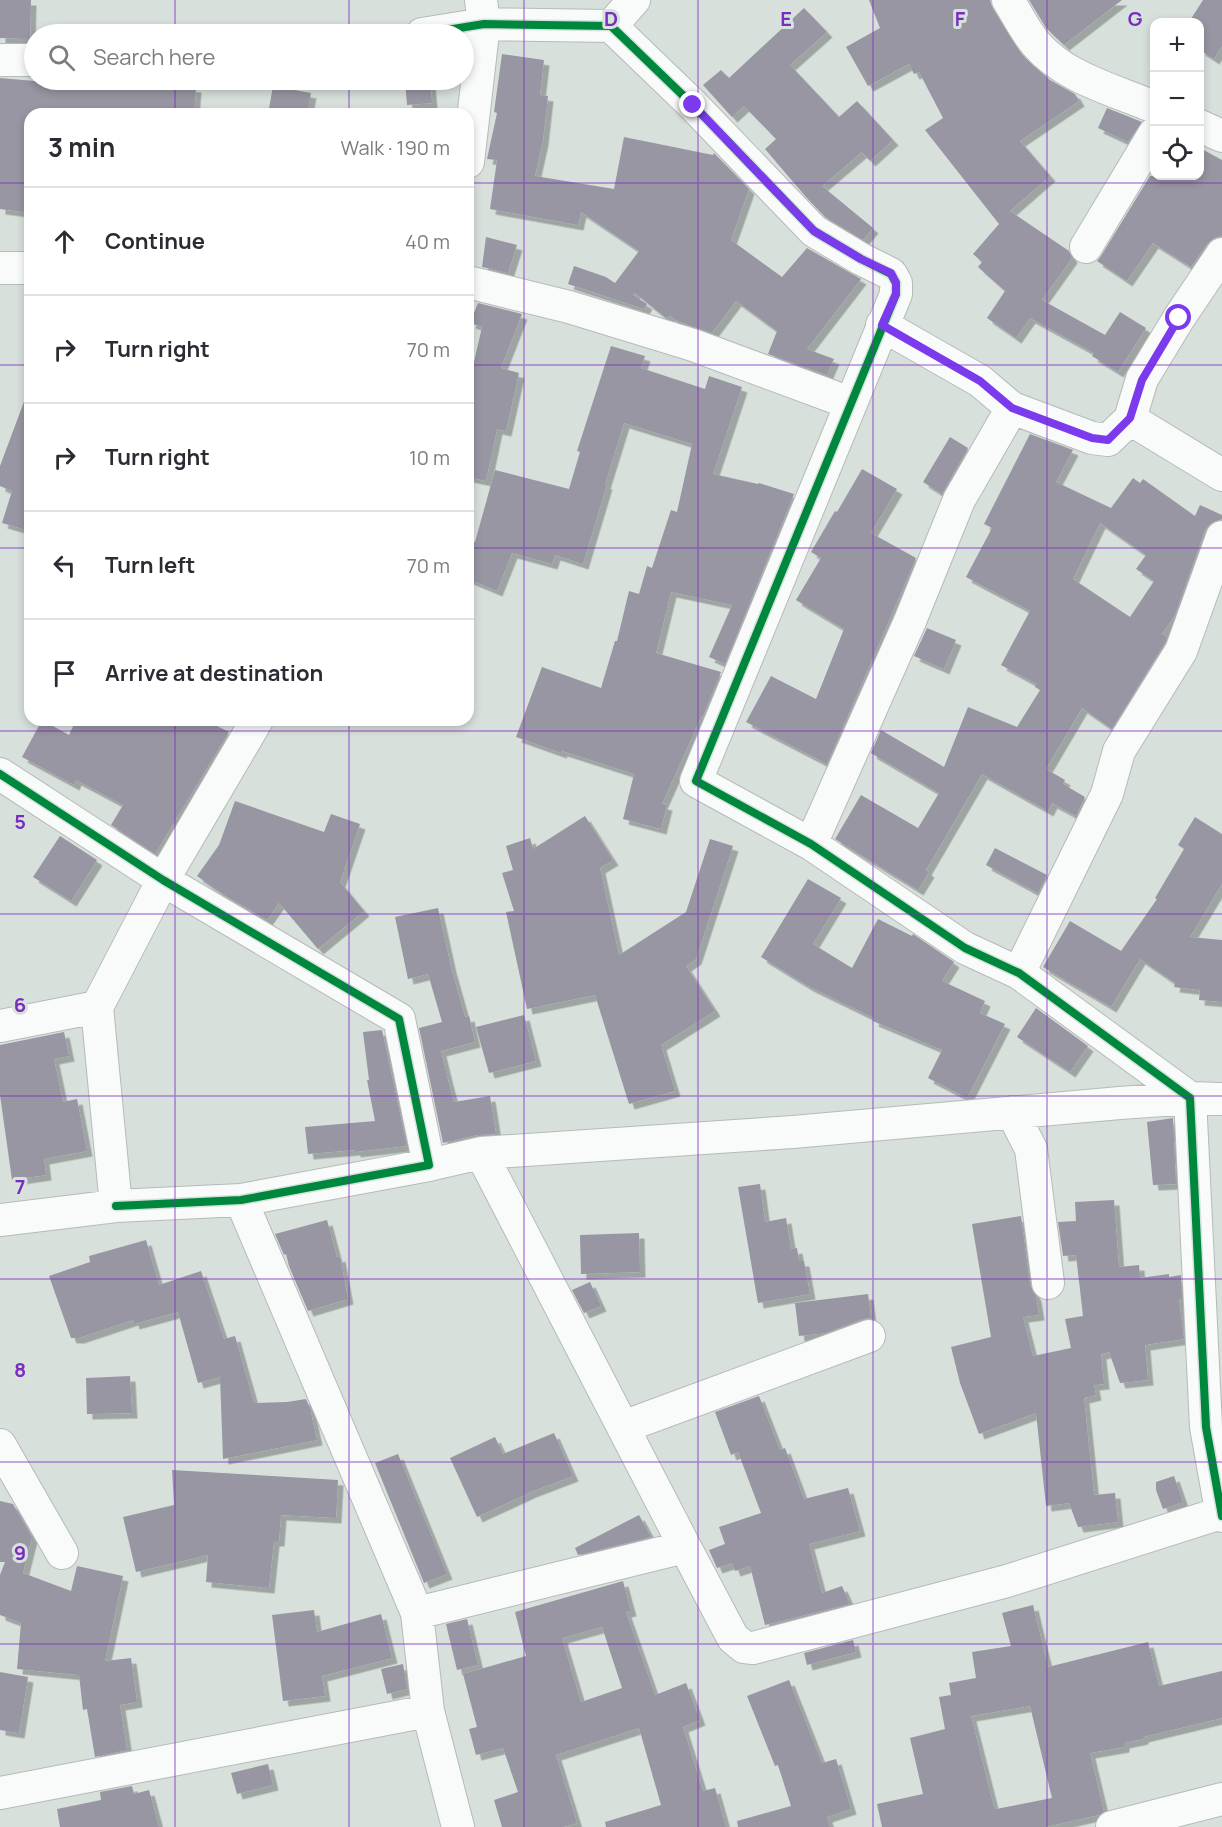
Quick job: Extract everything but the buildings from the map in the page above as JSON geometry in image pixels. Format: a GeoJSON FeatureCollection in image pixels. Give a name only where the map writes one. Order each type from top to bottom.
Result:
{"type":"FeatureCollection","features":[{"type":"Feature","properties":{"kind":"street"},"geometry":{"type":"LineString","coordinates":[[610,26],[634,0]]}},
{"type":"Feature","properties":{"kind":"street"},"geometry":{"type":"LineString","coordinates":[[1008,0],[1035,42],[1054,62],[1080,77],[1150,105]]}},
{"type":"Feature","properties":{"kind":"street"},"geometry":{"type":"LineString","coordinates":[[473,108],[483,12]]}},
{"type":"Feature","properties":{"kind":"street"},"geometry":{"type":"LineString","coordinates":[[450,24],[483,12],[610,26],[693,105],[814,231],[861,259],[891,273],[896,283],[896,294],[696,781],[812,844],[965,948],[1019,973],[1191,1098]]}},
{"type":"Feature","properties":{"kind":"street"},"geometry":{"type":"LineString","coordinates":[[0,60],[24,60]]}},
{"type":"Feature","properties":{"kind":"street"},"geometry":{"type":"LineString","coordinates":[[1204,128],[1222,135]]}},
{"type":"Feature","properties":{"kind":"street"},"geometry":{"type":"LineString","coordinates":[[1086,247],[1150,142]]}},
{"type":"Feature","properties":{"kind":"street"},"geometry":{"type":"LineString","coordinates":[[882,325],[980,381],[1012,408],[1092,438],[1108,440],[1130,418],[1142,380],[1179,318],[1222,254]]}},
{"type":"Feature","properties":{"kind":"street"},"geometry":{"type":"LineString","coordinates":[[0,268],[24,268]]}},
{"type":"Feature","properties":{"kind":"street"},"geometry":{"type":"LineString","coordinates":[[474,283],[569,307],[693,345],[850,403]]}},
{"type":"Feature","properties":{"kind":"street"},"geometry":{"type":"LineString","coordinates":[[812,844],[910,621],[959,500],[1012,408]]}},
{"type":"Feature","properties":{"kind":"street"},"geometry":{"type":"LineString","coordinates":[[1130,418],[1222,475]]}},
{"type":"Feature","properties":{"kind":"street"},"geometry":{"type":"LineString","coordinates":[[1019,973],[1107,794],[1119,750],[1181,651],[1222,537]]}},
{"type":"Feature","properties":{"kind":"street"},"geometry":{"type":"LineString","coordinates":[[116,1206],[97,1007],[163,880],[253,726]]}},
{"type":"Feature","properties":{"kind":"street"},"geometry":{"type":"LineString","coordinates":[[0,774],[163,880],[399,1019],[429,1165]]}},
{"type":"Feature","properties":{"kind":"street"},"geometry":{"type":"LineString","coordinates":[[0,1026],[97,1007]]}},
{"type":"Feature","properties":{"kind":"street"},"geometry":{"type":"LineString","coordinates":[[481,1153],[733,1638],[744,1647],[753,1648],[1007,1581],[1222,1514],[1206,1426],[1191,1098]]}},
{"type":"Feature","properties":{"kind":"street"},"geometry":{"type":"LineString","coordinates":[[0,1221],[116,1206],[241,1200],[481,1153],[793,1132],[1191,1098],[1222,1099]]}},
{"type":"Feature","properties":{"kind":"street"},"geometry":{"type":"LineString","coordinates":[[1012,1112],[1031,1149],[1048,1283]]}},
{"type":"Feature","properties":{"kind":"street"},"geometry":{"type":"LineString","coordinates":[[241,1200],[417,1613],[428,1711],[458,1827]]}},
{"type":"Feature","properties":{"kind":"street"},"geometry":{"type":"LineString","coordinates":[[623,1427],[869,1336]]}},
{"type":"Feature","properties":{"kind":"street"},"geometry":{"type":"LineString","coordinates":[[0,1445],[62,1553]]}},
{"type":"Feature","properties":{"kind":"street"},"geometry":{"type":"LineString","coordinates":[[417,1613],[685,1547]]}},
{"type":"Feature","properties":{"kind":"street"},"geometry":{"type":"LineString","coordinates":[[0,1793],[428,1711]]}},
{"type":"Feature","properties":{"kind":"street"},"geometry":{"type":"LineString","coordinates":[[1112,1827],[1222,1799]]}},
{"type":"Feature","properties":{"kind":"cycle path"},"geometry":{"type":"LineString","coordinates":[[474,26],[611,26],[693,105],[814,231],[891,274],[896,283],[896,294],[696,781],[811,844],[965,948],[1019,973],[1190,1098],[1206,1427],[1222,1516]]}},
{"type":"Feature","properties":{"kind":"cycle path"},"geometry":{"type":"LineString","coordinates":[[0,774],[163,880],[399,1019],[429,1165],[241,1200],[116,1206]]}},
{"type":"Feature","properties":{"kind":"route"},"geometry":{"type":"LineString","coordinates":[[693,105],[814,231],[861,259],[891,273],[896,283],[896,294],[882,325],[980,381],[1012,408],[1092,438],[1108,440],[1130,418],[1142,380],[1179,318]]}}]}
